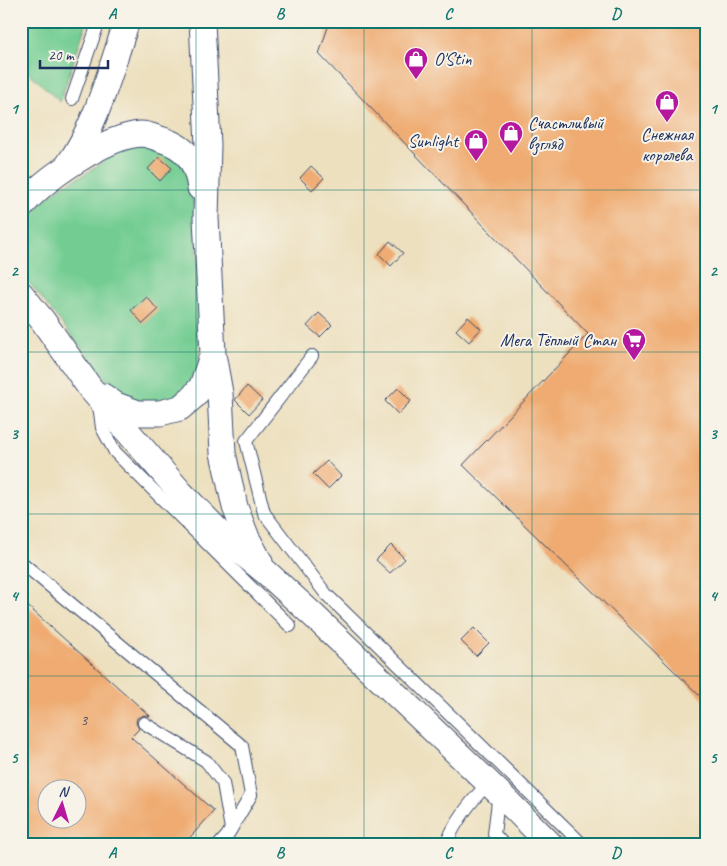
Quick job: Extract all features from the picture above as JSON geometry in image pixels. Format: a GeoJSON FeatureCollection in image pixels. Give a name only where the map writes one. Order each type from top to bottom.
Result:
{"type":"FeatureCollection","features":[{"type":"Feature","properties":{"kind":"street"},"geometry":{"type":"LineString","coordinates":[[21,182],[32,182],[60,172],[80,148],[90,127],[126,21]]}},
{"type":"Feature","properties":{"kind":"street"},"geometry":{"type":"LineString","coordinates":[[202,21],[208,145],[206,218],[213,354],[220,393],[223,454],[235,507],[247,538],[266,573]]}},
{"type":"Feature","properties":{"kind":"street"},"geometry":{"type":"LineString","coordinates":[[21,207],[30,196],[60,172],[101,147],[122,138],[142,134],[171,142],[190,156],[198,176],[206,218]]}},
{"type":"Feature","properties":{"kind":"street"},"geometry":{"type":"LineString","coordinates":[[21,294],[43,321],[94,392],[181,493],[230,543],[266,573],[490,792],[551,845]]}},
{"type":"Feature","properties":{"kind":"street"},"geometry":{"type":"LineString","coordinates":[[94,392],[116,405],[138,414],[160,414],[180,408],[202,386],[213,354]]}},
{"type":"Feature","properties":{"kind":"lane"},"geometry":{"type":"LineString","coordinates":[[72,99],[99,21]]}},
{"type":"Feature","properties":{"kind":"lane"},"geometry":{"type":"LineString","coordinates":[[312,356],[246,441],[264,514],[326,594],[583,845]]}},
{"type":"Feature","properties":{"kind":"lane"},"geometry":{"type":"LineString","coordinates":[[94,392],[102,428],[115,452],[290,626]]}},
{"type":"Feature","properties":{"kind":"lane"},"geometry":{"type":"LineString","coordinates":[[21,562],[242,746],[251,795],[231,830],[219,845]]}},
{"type":"Feature","properties":{"kind":"lane"},"geometry":{"type":"LineString","coordinates":[[144,723],[206,761],[223,782],[231,830]]}},
{"type":"Feature","properties":{"kind":"lane"},"geometry":{"type":"LineString","coordinates":[[446,845],[449,836],[466,808],[490,792],[494,834],[504,845]]}},
{"type":"Feature","properties":{"kind":"green space"},"geometry":{"type":"Polygon","coordinates":[[[21,21],[87,21],[60,102],[21,65],[21,21]]]}},
{"type":"Feature","properties":{"kind":"green space"},"geometry":{"type":"Polygon","coordinates":[[[131,143],[176,154],[191,176],[197,241],[200,369],[191,388],[164,406],[126,399],[114,389],[23,275],[21,268],[21,245],[27,227],[41,202],[62,186],[85,174],[131,143]]]}},
{"type":"Feature","properties":{"kind":"building","name":"Мега Тёплый Cтан"},"geometry":{"type":"Polygon","coordinates":[[[330,21],[706,21],[706,702],[463,465],[588,334],[319,54],[330,21]]]}},
{"type":"Feature","properties":{"kind":"building"},"geometry":{"type":"Polygon","coordinates":[[[159,157],[172,168],[160,181],[148,169],[159,157]]]}},
{"type":"Feature","properties":{"kind":"building"},"geometry":{"type":"Polygon","coordinates":[[[311,166],[324,178],[312,190],[300,178],[311,166]]]}},
{"type":"Feature","properties":{"kind":"building"},"geometry":{"type":"Polygon","coordinates":[[[390,241],[403,253],[391,266],[379,254],[390,241]]]}},
{"type":"Feature","properties":{"kind":"building"},"geometry":{"type":"Polygon","coordinates":[[[146,296],[158,310],[143,324],[131,310],[146,296]]]}},
{"type":"Feature","properties":{"kind":"building"},"geometry":{"type":"Polygon","coordinates":[[[319,313],[332,325],[320,337],[307,326],[319,313]]]}},
{"type":"Feature","properties":{"kind":"building"},"geometry":{"type":"Polygon","coordinates":[[[468,317],[481,329],[469,342],[456,330],[468,317]]]}},
{"type":"Feature","properties":{"kind":"building"},"geometry":{"type":"Polygon","coordinates":[[[247,386],[262,400],[249,414],[235,400],[247,386]]]}},
{"type":"Feature","properties":{"kind":"building"},"geometry":{"type":"Polygon","coordinates":[[[398,388],[411,401],[398,414],[385,401],[398,388]]]}},
{"type":"Feature","properties":{"kind":"building"},"geometry":{"type":"Polygon","coordinates":[[[327,461],[341,476],[328,489],[313,474],[327,461]]]}},
{"type":"Feature","properties":{"kind":"building"},"geometry":{"type":"Polygon","coordinates":[[[391,545],[405,559],[390,573],[376,560],[391,545]]]}},
{"type":"Feature","properties":{"kind":"building"},"geometry":{"type":"Polygon","coordinates":[[[21,600],[150,716],[144,715],[137,718],[136,723],[139,729],[131,737],[214,811],[183,845],[21,845],[21,600]]]}},
{"type":"Feature","properties":{"kind":"building"},"geometry":{"type":"Polygon","coordinates":[[[474,628],[489,643],[476,656],[461,641],[474,628]]]}},
{"type":"Feature","properties":{"kind":"place","name":"O'Stin"},"geometry":{"type":"Point","coordinates":[416,80]}},
{"type":"Feature","properties":{"kind":"place","name":"Снежная королева"},"geometry":{"type":"Point","coordinates":[667,123]}},
{"type":"Feature","properties":{"kind":"place","name":"Счастливый взгляд"},"geometry":{"type":"Point","coordinates":[511,154]}},
{"type":"Feature","properties":{"kind":"place","name":"Sunlight"},"geometry":{"type":"Point","coordinates":[476,162]}},
{"type":"Feature","properties":{"kind":"place","name":"Мега Тёплый Cтан"},"geometry":{"type":"Point","coordinates":[634,361]}}]}
